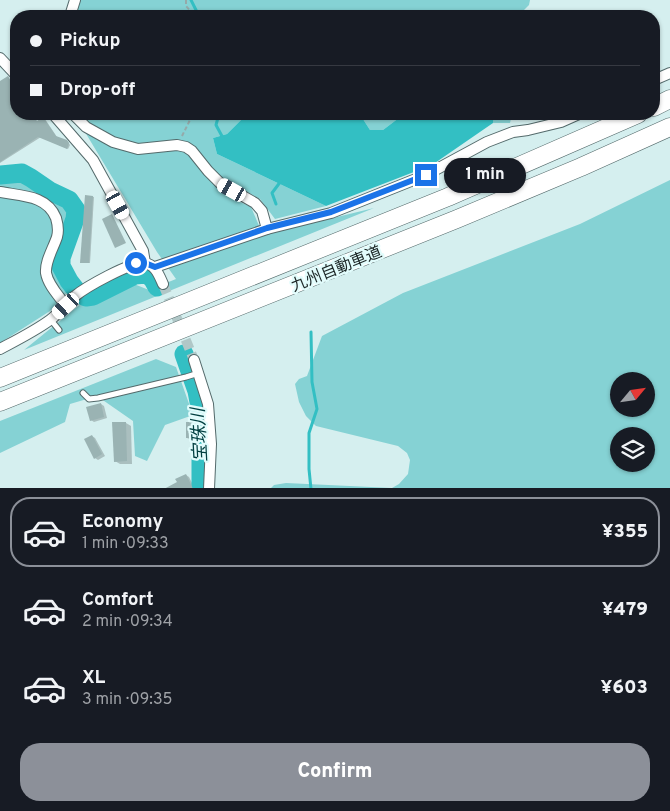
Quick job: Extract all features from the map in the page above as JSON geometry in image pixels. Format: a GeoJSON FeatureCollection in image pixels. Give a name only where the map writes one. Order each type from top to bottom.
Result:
{"type":"FeatureCollection","features":[{"type":"Feature","properties":{"kind":"highway","name":"九州自動車道"},"geometry":{"type":"LineString","coordinates":[[0,378],[448,196],[624,120]]}},
{"type":"Feature","properties":{"kind":"highway","name":"九州自動車道"},"geometry":{"type":"LineString","coordinates":[[0,402],[458,219],[670,127]]}},
{"type":"Feature","properties":{"kind":"street"},"geometry":{"type":"LineString","coordinates":[[0,58],[10,69]]}},
{"type":"Feature","properties":{"kind":"street"},"geometry":{"type":"LineString","coordinates":[[58,120],[93,160],[150,265],[163,284]]}},
{"type":"Feature","properties":{"kind":"street"},"geometry":{"type":"LineString","coordinates":[[78,120],[86,127],[113,142],[138,149],[177,145],[186,147],[192,151],[220,183],[255,203],[262,211],[267,228]]}},
{"type":"Feature","properties":{"kind":"street"},"geometry":{"type":"LineString","coordinates":[[0,349],[51,320],[83,289],[121,269],[136,263],[150,265],[267,228],[331,212],[426,175],[488,142],[513,132],[565,120]]}},
{"type":"Feature","properties":{"kind":"street"},"geometry":{"type":"LineString","coordinates":[[0,192],[37,199],[54,213],[58,225],[57,235],[47,262],[46,272],[48,280],[66,306]]}},
{"type":"Feature","properties":{"kind":"street"},"geometry":{"type":"LineString","coordinates":[[194,360],[208,404],[211,444],[209,488]]}},
{"type":"Feature","properties":{"kind":"lane"},"geometry":{"type":"LineString","coordinates":[[51,320],[59,330]]}},
{"type":"Feature","properties":{"kind":"lane"},"geometry":{"type":"LineString","coordinates":[[83,393],[89,398],[98,398],[197,373]]}},
{"type":"Feature","properties":{"kind":"path"},"geometry":{"type":"LineString","coordinates":[[177,145],[190,120]]}},
{"type":"Feature","properties":{"kind":"shaded area"},"geometry":{"type":"Polygon","coordinates":[[[72,0],[530,0],[529,5],[524,10],[70,10],[72,0]]]}},
{"type":"Feature","properties":{"kind":"shaded area"},"geometry":{"type":"Polygon","coordinates":[[[71,120],[241,120],[227,134],[213,138],[217,154],[326,206],[275,219],[260,199],[195,164],[227,196],[251,207],[263,235],[374,208],[24,350],[82,303],[134,284],[149,290],[176,279],[157,252],[85,132],[71,120]]]}},
{"type":"Feature","properties":{"kind":"shaded area"},"geometry":{"type":"Polygon","coordinates":[[[241,120],[364,120],[370,130],[383,130],[396,120],[493,120],[493,123],[432,165],[326,206],[217,154],[213,138],[227,134],[241,120]]]}},
{"type":"Feature","properties":{"kind":"shaded area"},"geometry":{"type":"Polygon","coordinates":[[[364,120],[396,120],[383,130],[370,130],[364,120]]]}},
{"type":"Feature","properties":{"kind":"shaded area"},"geometry":{"type":"Polygon","coordinates":[[[493,120],[511,120],[510,123],[493,123],[493,120]]]}},
{"type":"Feature","properties":{"kind":"shaded area"},"geometry":{"type":"Polygon","coordinates":[[[0,179],[24,180],[46,198],[62,204],[70,217],[55,263],[69,290],[50,311],[0,343],[0,179]]]}},
{"type":"Feature","properties":{"kind":"shaded area"},"geometry":{"type":"Polygon","coordinates":[[[670,180],[670,488],[392,488],[399,484],[408,474],[410,460],[407,453],[398,446],[316,426],[306,416],[299,402],[295,384],[299,379],[307,376],[322,336],[403,293],[580,224],[670,180]]]}},
{"type":"Feature","properties":{"kind":"shaded area"},"geometry":{"type":"Polygon","coordinates":[[[156,359],[176,367],[193,415],[165,425],[147,461],[135,456],[133,421],[97,396],[70,404],[65,422],[0,453],[0,421],[156,359]]]}},
{"type":"Feature","properties":{"kind":"shaded area"},"geometry":{"type":"Polygon","coordinates":[[[286,483],[392,488],[271,488],[274,485],[286,483]]]}},
{"type":"Feature","properties":{"kind":"building"},"geometry":{"type":"Polygon","coordinates":[[[8,76],[10,80],[10,120],[45,120],[56,136],[67,140],[69,143],[67,149],[38,137],[0,162],[0,81],[8,76]]]}},
{"type":"Feature","properties":{"kind":"building"},"geometry":{"type":"Polygon","coordinates":[[[85,195],[93,196],[89,263],[80,263],[85,195]]]}},
{"type":"Feature","properties":{"kind":"building"},"geometry":{"type":"Polygon","coordinates":[[[112,214],[126,243],[115,248],[102,219],[112,214]]]}},
{"type":"Feature","properties":{"kind":"building"},"geometry":{"type":"Polygon","coordinates":[[[101,403],[104,417],[90,421],[86,407],[101,403]]]}},
{"type":"Feature","properties":{"kind":"building"},"geometry":{"type":"Polygon","coordinates":[[[112,422],[126,422],[127,461],[114,462],[112,422]]]}},
{"type":"Feature","properties":{"kind":"building"},"geometry":{"type":"Polygon","coordinates":[[[186,422],[197,422],[197,438],[186,438],[186,422]]]}},
{"type":"Feature","properties":{"kind":"building"},"geometry":{"type":"Polygon","coordinates":[[[92,435],[102,454],[94,459],[84,439],[92,435]]]}},
{"type":"Feature","properties":{"kind":"building"},"geometry":{"type":"Polygon","coordinates":[[[186,474],[193,488],[166,488],[177,482],[175,479],[186,474]]]}},
{"type":"Feature","properties":{"kind":"waterway"},"geometry":{"type":"LineString","coordinates":[[191,0],[196,10]]}},
{"type":"Feature","properties":{"kind":"waterway"},"geometry":{"type":"LineString","coordinates":[[217,120],[216,125],[223,138]]}},
{"type":"Feature","properties":{"kind":"waterway","name":"宝珠川"},"geometry":{"type":"LineString","coordinates":[[0,175],[22,173],[50,191],[69,200],[76,210],[75,219],[61,258],[61,266],[79,294],[86,297],[93,296],[135,275],[146,274],[152,278],[157,287]]}},
{"type":"Feature","properties":{"kind":"waterway"},"geometry":{"type":"LineString","coordinates":[[276,204],[272,193],[281,181]]}},
{"type":"Feature","properties":{"kind":"waterway"},"geometry":{"type":"LineString","coordinates":[[311,332],[312,382],[317,409],[309,433],[311,488]]}},
{"type":"Feature","properties":{"kind":"waterway","name":"宝珠川"},"geometry":{"type":"LineString","coordinates":[[184,354],[197,391],[201,413],[201,488]]}},
{"type":"Feature","properties":{"kind":"tunnel"},"geometry":{"type":"LineString","coordinates":[[163,284],[194,360]]}},
{"type":"Feature","properties":{"kind":"route"},"geometry":{"type":"LineString","coordinates":[[136,263],[145,263],[155,267],[267,228],[331,212],[426,175]]}}]}
